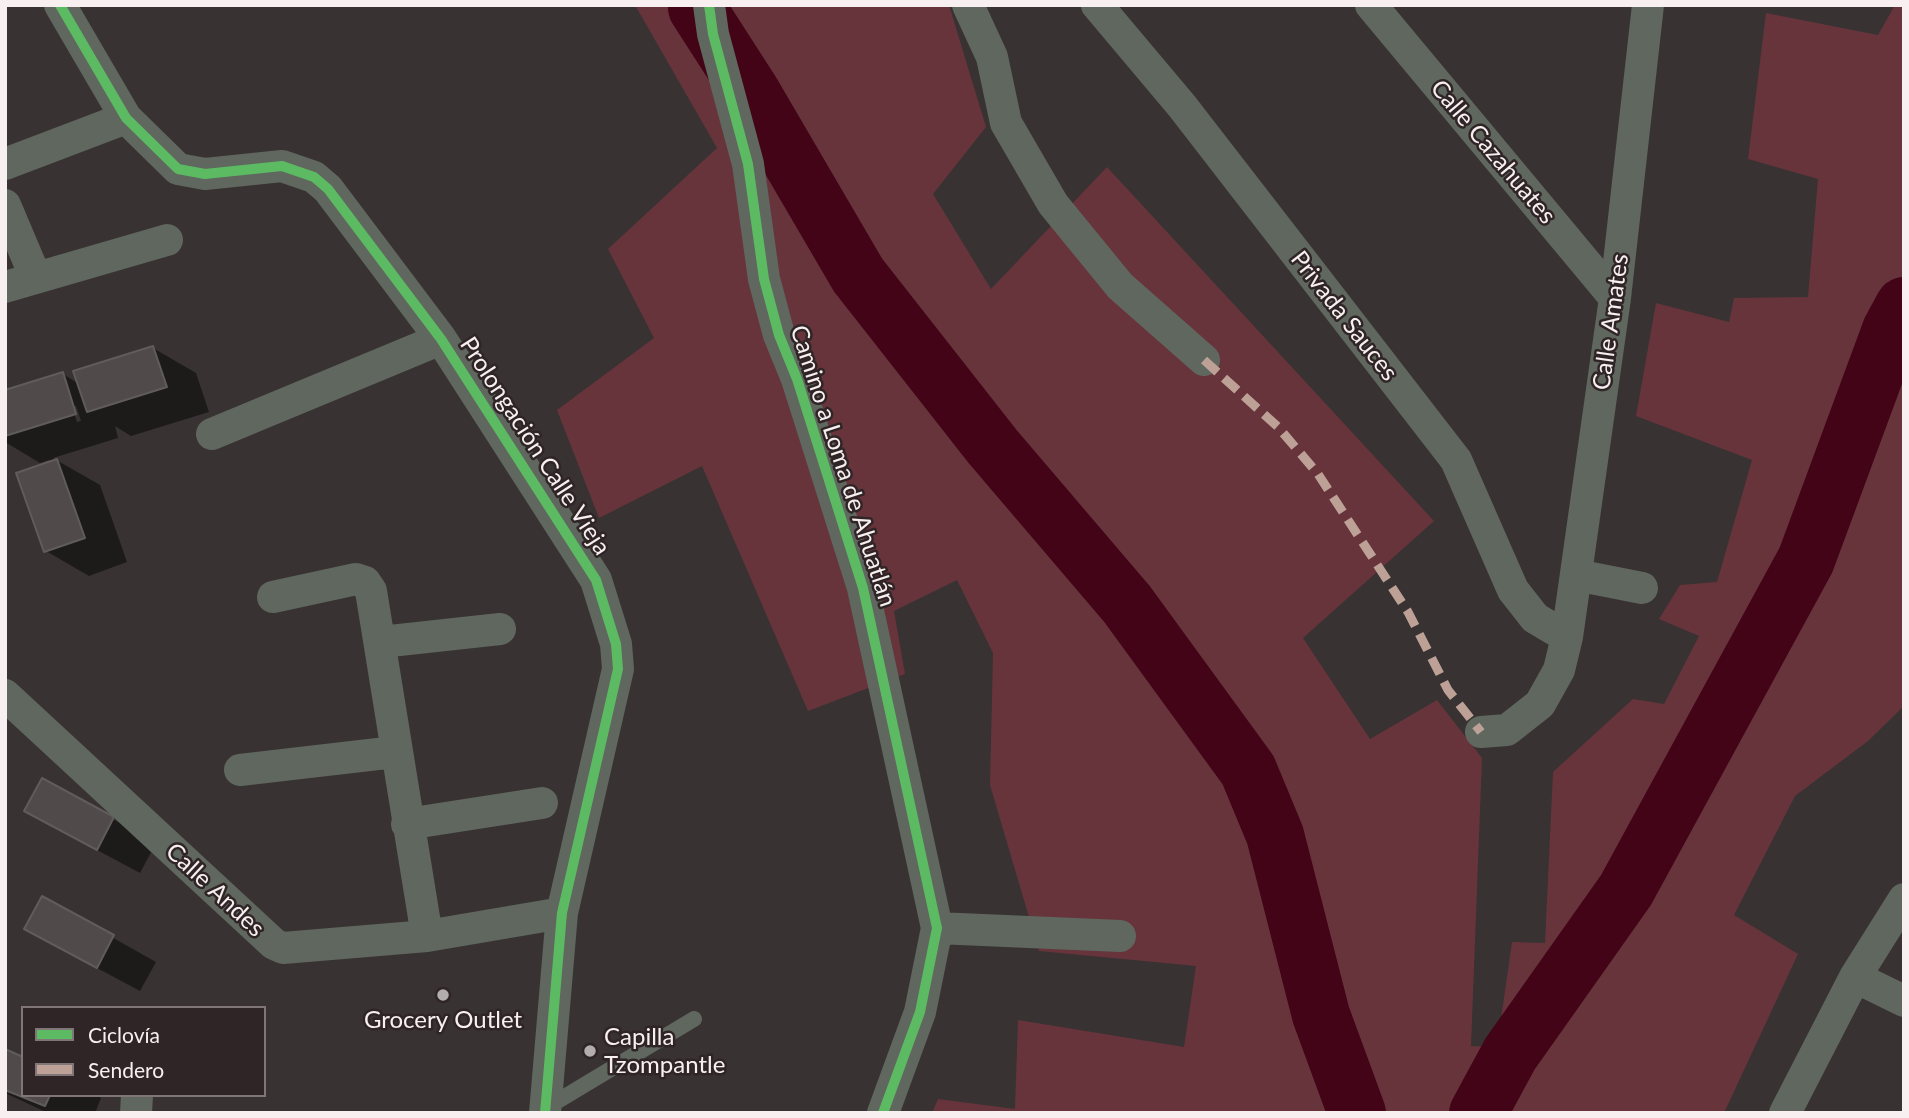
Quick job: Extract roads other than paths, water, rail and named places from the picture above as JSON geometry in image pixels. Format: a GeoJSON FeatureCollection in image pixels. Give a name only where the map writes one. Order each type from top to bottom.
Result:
{"type":"FeatureCollection","features":[{"type":"Feature","properties":{"kind":"street","name":"Prolongación Calle Vieja"},"geometry":{"type":"LineString","coordinates":[[60,5],[126,118],[178,169],[191,174],[282,166],[314,177],[328,189],[441,339],[596,580],[616,644],[618,668],[562,913],[542,1111]]}},
{"type":"Feature","properties":{"kind":"street"},"geometry":{"type":"LineString","coordinates":[[968,5],[992,57],[1006,123],[1053,204],[1120,286],[1204,360]]}},
{"type":"Feature","properties":{"kind":"street","name":"Privada Sauces"},"geometry":{"type":"LineString","coordinates":[[1097,5],[1182,106],[1457,460],[1513,590],[1535,618],[1567,637]]}},
{"type":"Feature","properties":{"kind":"street","name":"Calle Cazahuates"},"geometry":{"type":"LineString","coordinates":[[1371,5],[1615,298]]}},
{"type":"Feature","properties":{"kind":"street","name":"Calle Amates"},"geometry":{"type":"LineString","coordinates":[[1481,732],[1507,730],[1540,704],[1559,670],[1567,637],[1615,298],[1648,5]]}},
{"type":"Feature","properties":{"kind":"street","name":"Camino a Loma de Ahuatlán"},"geometry":{"type":"LineString","coordinates":[[711,19],[748,164],[764,279],[779,335],[797,379],[863,588],[937,928],[920,1012],[883,1113]]}},
{"type":"Feature","properties":{"kind":"street"},"geometry":{"type":"LineString","coordinates":[[5,163],[126,118]]}},
{"type":"Feature","properties":{"kind":"street"},"geometry":{"type":"LineString","coordinates":[[5,205],[35,276]]}},
{"type":"Feature","properties":{"kind":"street"},"geometry":{"type":"LineString","coordinates":[[5,287],[35,276],[167,240]]}},
{"type":"Feature","properties":{"kind":"street"},"geometry":{"type":"LineString","coordinates":[[212,434],[441,339]]}},
{"type":"Feature","properties":{"kind":"street"},"geometry":{"type":"LineString","coordinates":[[1576,575],[1642,588]]}},
{"type":"Feature","properties":{"kind":"street"},"geometry":{"type":"LineString","coordinates":[[273,597],[356,579],[365,582],[371,591],[426,936]]}},
{"type":"Feature","properties":{"kind":"street"},"geometry":{"type":"LineString","coordinates":[[381,642],[500,629]]}},
{"type":"Feature","properties":{"kind":"street","name":"Calle Andes"},"geometry":{"type":"LineString","coordinates":[[5,695],[274,944],[292,949],[426,936],[562,913]]}},
{"type":"Feature","properties":{"kind":"street"},"geometry":{"type":"LineString","coordinates":[[240,770],[395,752]]}},
{"type":"Feature","properties":{"kind":"street"},"geometry":{"type":"LineString","coordinates":[[407,824],[542,803]]}},
{"type":"Feature","properties":{"kind":"street"},"geometry":{"type":"LineString","coordinates":[[1785,1113],[1855,977],[1904,898]]}},
{"type":"Feature","properties":{"kind":"street"},"geometry":{"type":"LineString","coordinates":[[937,928],[1120,936]]}},
{"type":"Feature","properties":{"kind":"street"},"geometry":{"type":"LineString","coordinates":[[1855,977],[1904,1000]]}},
{"type":"Feature","properties":{"kind":"lane"},"geometry":{"type":"LineString","coordinates":[[542,1111],[694,1019]]}},
{"type":"Feature","properties":{"kind":"waterway"},"geometry":{"type":"LineString","coordinates":[[697,8],[751,92],[858,275],[993,447],[1127,604],[1248,770],[1275,835],[1321,1015],[1357,1113]]}},
{"type":"Feature","properties":{"kind":"waterway"},"geometry":{"type":"LineString","coordinates":[[1478,1113],[1510,1054],[1626,890],[1806,560],[1891,330],[1904,306]]}},
{"type":"Feature","properties":{"kind":"place","name":"Grocery Outlet"},"geometry":{"type":"Point","coordinates":[443,995]}},
{"type":"Feature","properties":{"kind":"place","name":"Capilla Tzompantle"},"geometry":{"type":"Point","coordinates":[590,1051]}}]}
